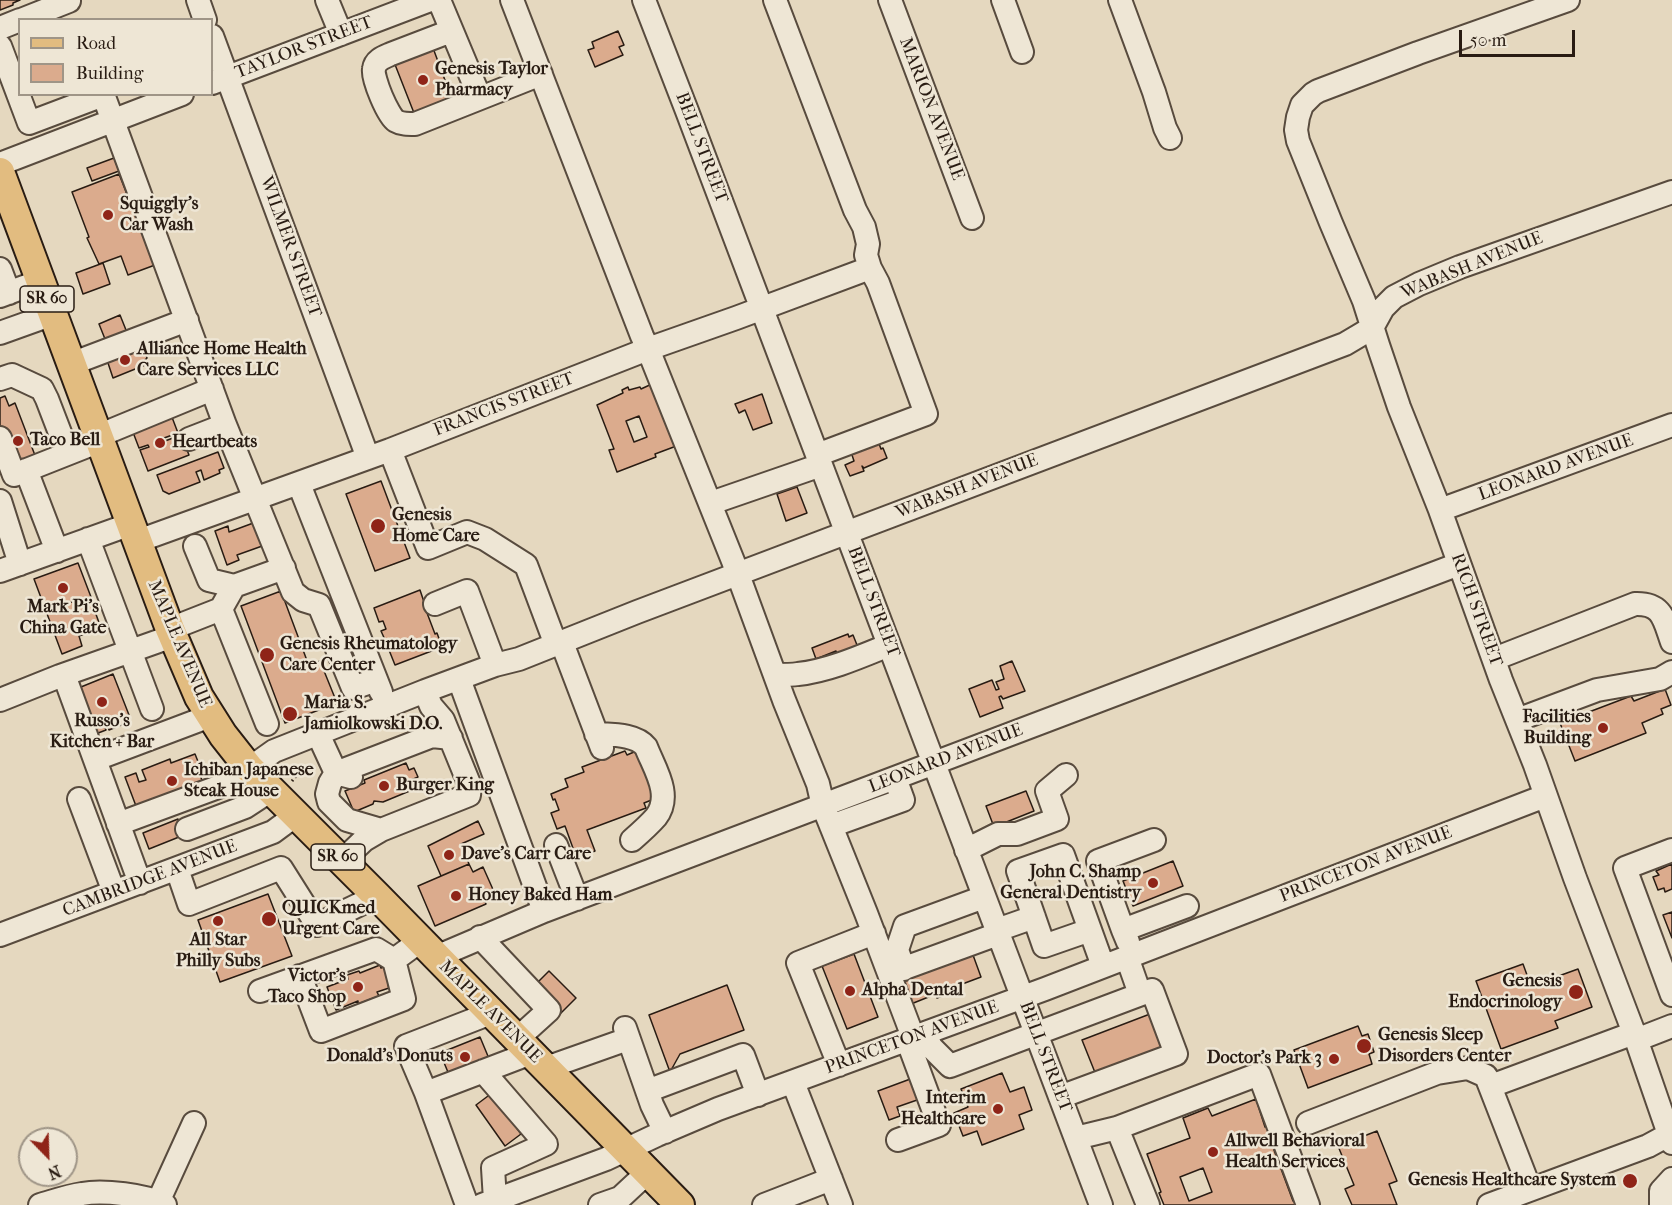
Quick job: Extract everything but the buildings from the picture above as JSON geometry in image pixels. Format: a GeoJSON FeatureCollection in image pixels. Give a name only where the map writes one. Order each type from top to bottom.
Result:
{"type":"FeatureCollection","features":[{"type":"Feature","properties":{"kind":"main road","name":"MAPLE AVENUE"},"geometry":{"type":"LineString","coordinates":[[0,172],[171,632],[199,697],[210,716],[249,768],[281,785],[296,814],[680,1205]]}},
{"type":"Feature","properties":{"kind":"street"},"geometry":{"type":"LineString","coordinates":[[25,18],[69,0],[75,18]]}},
{"type":"Feature","properties":{"kind":"street"},"geometry":{"type":"LineString","coordinates":[[198,0],[204,18]]}},
{"type":"Feature","properties":{"kind":"street"},"geometry":{"type":"LineString","coordinates":[[327,0],[341,34]]}},
{"type":"Feature","properties":{"kind":"street","name":"TAYLOR STREET"},"geometry":{"type":"LineString","coordinates":[[219,80],[430,0]]}},
{"type":"Feature","properties":{"kind":"street"},"geometry":{"type":"LineString","coordinates":[[439,0],[480,98]]}},
{"type":"Feature","properties":{"kind":"street"},"geometry":{"type":"LineString","coordinates":[[512,0],[642,336],[711,503],[818,784],[827,816],[874,933],[897,971]]}},
{"type":"Feature","properties":{"kind":"street","name":"BELL STREET"},"geometry":{"type":"LineString","coordinates":[[644,0],[1101,1205]]}},
{"type":"Feature","properties":{"kind":"street"},"geometry":{"type":"LineString","coordinates":[[711,503],[926,414],[878,283],[870,268],[864,227],[855,210],[809,94],[775,0]]}},
{"type":"Feature","properties":{"kind":"street","name":"MARION AVENUE"},"geometry":{"type":"LineString","coordinates":[[890,0],[972,218]]}},
{"type":"Feature","properties":{"kind":"street"},"geometry":{"type":"LineString","coordinates":[[1003,0],[1022,52]]}},
{"type":"Feature","properties":{"kind":"street"},"geometry":{"type":"LineString","coordinates":[[1120,0],[1170,138]]}},
{"type":"Feature","properties":{"kind":"street","name":"RICH STREET"},"geometry":{"type":"LineString","coordinates":[[1568,0],[1418,53],[1313,94],[1302,105],[1296,130],[1298,141],[1364,301],[1399,407],[1440,510],[1671,1137]]}},
{"type":"Feature","properties":{"kind":"street"},"geometry":{"type":"LineString","coordinates":[[0,28],[18,21]]}},
{"type":"Feature","properties":{"kind":"street"},"geometry":{"type":"LineString","coordinates":[[451,31],[391,54],[376,63],[373,70],[375,79],[389,114],[396,121],[415,124],[541,74]]}},
{"type":"Feature","properties":{"kind":"street","name":"WILMER STREET"},"geometry":{"type":"LineString","coordinates":[[213,42],[219,80],[368,458]]}},
{"type":"Feature","properties":{"kind":"street"},"geometry":{"type":"LineString","coordinates":[[0,46],[18,94]]}},
{"type":"Feature","properties":{"kind":"street"},"geometry":{"type":"LineString","coordinates":[[19,96],[29,123],[100,96]]}},
{"type":"Feature","properties":{"kind":"street"},"geometry":{"type":"LineString","coordinates":[[103,96],[225,425],[293,592],[303,600],[319,605],[343,596]]}},
{"type":"Feature","properties":{"kind":"street"},"geometry":{"type":"LineString","coordinates":[[0,164],[177,96]]}},
{"type":"Feature","properties":{"kind":"street","name":"WABASH AVENUE"},"geometry":{"type":"LineString","coordinates":[[118,824],[229,783],[274,751],[386,707],[428,699],[459,679],[495,665],[559,644],[846,532],[1345,344],[1372,328],[1383,308],[1394,297],[1419,284],[1460,267],[1672,192]]}},
{"type":"Feature","properties":{"kind":"street","name":"FRANCIS STREET"},"geometry":{"type":"LineString","coordinates":[[10,568],[88,539],[134,532],[255,499],[299,484],[648,349],[870,268]]}},
{"type":"Feature","properties":{"kind":"street"},"geometry":{"type":"LineString","coordinates":[[0,269],[4,295],[40,281]]}},
{"type":"Feature","properties":{"kind":"street"},"geometry":{"type":"LineString","coordinates":[[0,333],[53,314]]}},
{"type":"Feature","properties":{"kind":"street"},"geometry":{"type":"LineString","coordinates":[[71,364],[187,320]]}},
{"type":"Feature","properties":{"kind":"street"},"geometry":{"type":"LineString","coordinates":[[0,379],[12,375],[42,389],[47,399],[58,446]]}},
{"type":"Feature","properties":{"kind":"street"},"geometry":{"type":"LineString","coordinates":[[0,438],[14,475],[26,470],[58,446],[98,434],[212,389]]}},
{"type":"Feature","properties":{"kind":"street"},"geometry":{"type":"LineString","coordinates":[[37,399],[58,446]]}},
{"type":"Feature","properties":{"kind":"street"},"geometry":{"type":"LineString","coordinates":[[189,439],[225,425]]}},
{"type":"Feature","properties":{"kind":"street","name":"LEONARD AVENUE"},"geometry":{"type":"LineString","coordinates":[[1440,510],[1672,425]]}},
{"type":"Feature","properties":{"kind":"street"},"geometry":{"type":"LineString","coordinates":[[390,450],[428,548],[467,532],[485,539],[526,565],[600,742],[624,736],[642,742],[646,747],[664,792],[663,804],[657,816],[629,832],[645,873]]}},
{"type":"Feature","properties":{"kind":"street"},"geometry":{"type":"LineString","coordinates":[[26,470],[57,551]]}},
{"type":"Feature","properties":{"kind":"street"},"geometry":{"type":"LineString","coordinates":[[299,484],[386,707]]}},
{"type":"Feature","properties":{"kind":"street"},"geometry":{"type":"LineString","coordinates":[[0,501],[10,568]]}},
{"type":"Feature","properties":{"kind":"street"},"geometry":{"type":"LineString","coordinates":[[88,539],[152,709]]}},
{"type":"Feature","properties":{"kind":"street"},"geometry":{"type":"LineString","coordinates":[[195,546],[209,580],[234,586],[284,568]]}},
{"type":"Feature","properties":{"kind":"street","name":"LEONARD AVENUE"},"geometry":{"type":"LineString","coordinates":[[394,960],[428,949],[480,937],[645,873],[827,816],[895,778],[1459,564]]}},
{"type":"Feature","properties":{"kind":"street"},"geometry":{"type":"LineString","coordinates":[[0,700],[130,652],[221,609],[234,586]]}},
{"type":"Feature","properties":{"kind":"street"},"geometry":{"type":"LineString","coordinates":[[435,604],[467,591],[495,665]]}},
{"type":"Feature","properties":{"kind":"street"},"geometry":{"type":"LineString","coordinates":[[1494,659],[1635,604],[1653,606],[1660,612],[1672,642]]}},
{"type":"Feature","properties":{"kind":"street"},"geometry":{"type":"LineString","coordinates":[[319,605],[353,688],[376,680]]}},
{"type":"Feature","properties":{"kind":"street"},"geometry":{"type":"LineString","coordinates":[[221,609],[267,724]]}},
{"type":"Feature","properties":{"kind":"street"},"geometry":{"type":"LineString","coordinates":[[775,675],[800,674],[855,658],[889,645]]}},
{"type":"Feature","properties":{"kind":"street"},"geometry":{"type":"LineString","coordinates":[[1517,720],[1597,690],[1660,679],[1672,672]]}},
{"type":"Feature","properties":{"kind":"street"},"geometry":{"type":"LineString","coordinates":[[64,675],[140,883]]}},
{"type":"Feature","properties":{"kind":"street"},"geometry":{"type":"LineString","coordinates":[[459,679],[544,911]]}},
{"type":"Feature","properties":{"kind":"street"},"geometry":{"type":"LineString","coordinates":[[342,861],[363,840],[381,830],[469,795],[470,786],[441,737],[443,720],[428,699]]}},
{"type":"Feature","properties":{"kind":"street"},"geometry":{"type":"LineString","coordinates":[[96,759],[210,716]]}},
{"type":"Feature","properties":{"kind":"street"},"geometry":{"type":"LineString","coordinates":[[318,734],[330,783],[327,794],[329,802],[347,820],[381,830]]}},
{"type":"Feature","properties":{"kind":"street"},"geometry":{"type":"LineString","coordinates":[[327,774],[441,737]]}},
{"type":"Feature","properties":{"kind":"street"},"geometry":{"type":"LineString","coordinates":[[327,774],[356,778],[430,749],[437,749],[443,752],[450,763],[459,787],[457,800]]}},
{"type":"Feature","properties":{"kind":"street"},"geometry":{"type":"LineString","coordinates":[[966,850],[998,834],[1017,834],[1057,819],[1047,791],[1066,775]]}},
{"type":"Feature","properties":{"kind":"street"},"geometry":{"type":"LineString","coordinates":[[187,828],[245,807],[281,785]]}},
{"type":"Feature","properties":{"kind":"street","name":"PRINCETON AVENUE"},"geometry":{"type":"LineString","coordinates":[[489,1202],[598,1162],[718,1109],[1022,997],[1545,796]]}},
{"type":"Feature","properties":{"kind":"street"},"geometry":{"type":"LineString","coordinates":[[79,799],[114,892]]}},
{"type":"Feature","properties":{"kind":"street","name":"CAMBRIDGE AVENUE"},"geometry":{"type":"LineString","coordinates":[[0,935],[273,832],[296,814]]}},
{"type":"Feature","properties":{"kind":"street"},"geometry":{"type":"LineString","coordinates":[[1140,994],[1123,930],[1098,861],[1154,840]]}},
{"type":"Feature","properties":{"kind":"street"},"geometry":{"type":"LineString","coordinates":[[556,845],[577,898]]}},
{"type":"Feature","properties":{"kind":"street"},"geometry":{"type":"LineString","coordinates":[[1672,850],[1624,868],[1672,995]]}},
{"type":"Feature","properties":{"kind":"street"},"geometry":{"type":"LineString","coordinates":[[1090,930],[1044,946],[1018,871],[1063,855],[1103,966]]}},
{"type":"Feature","properties":{"kind":"street"},"geometry":{"type":"LineString","coordinates":[[177,869],[189,904],[282,868],[317,925],[377,896]]}},
{"type":"Feature","properties":{"kind":"street"},"geometry":{"type":"LineString","coordinates":[[898,1140],[939,1125],[897,971],[897,950],[905,926],[984,897]]}},
{"type":"Feature","properties":{"kind":"street"},"geometry":{"type":"LineString","coordinates":[[1123,930],[1187,906]]}},
{"type":"Feature","properties":{"kind":"street"},"geometry":{"type":"LineString","coordinates":[[897,971],[1034,917]]}},
{"type":"Feature","properties":{"kind":"street"},"geometry":{"type":"LineString","coordinates":[[838,1065],[798,963],[874,933]]}},
{"type":"Feature","properties":{"kind":"street"},"geometry":{"type":"LineString","coordinates":[[480,937],[549,1010],[531,1053]]}},
{"type":"Feature","properties":{"kind":"street"},"geometry":{"type":"LineString","coordinates":[[260,991],[300,976],[376,949],[394,960],[404,999],[321,1031],[300,976]]}},
{"type":"Feature","properties":{"kind":"street"},"geometry":{"type":"LineString","coordinates":[[915,1036],[931,1047],[950,1066],[1152,990],[1176,1054],[1060,1097]]}},
{"type":"Feature","properties":{"kind":"street"},"geometry":{"type":"LineString","coordinates":[[467,1205],[426,1093],[406,1046],[491,1013]]}},
{"type":"Feature","properties":{"kind":"street"},"geometry":{"type":"LineString","coordinates":[[1491,1086],[1635,1036],[1672,1026]]}},
{"type":"Feature","properties":{"kind":"street"},"geometry":{"type":"LineString","coordinates":[[426,1093],[531,1053],[626,1033],[665,1132]]}},
{"type":"Feature","properties":{"kind":"street"},"geometry":{"type":"LineString","coordinates":[[647,1091],[743,1055],[758,1095]]}},
{"type":"Feature","properties":{"kind":"street"},"geometry":{"type":"LineString","coordinates":[[1308,1123],[1437,1073],[1468,1068],[1486,1076],[1530,1189]]}},
{"type":"Feature","properties":{"kind":"street"},"geometry":{"type":"LineString","coordinates":[[483,1071],[546,1144],[493,1168],[489,1202]]}},
{"type":"Feature","properties":{"kind":"street"},"geometry":{"type":"LineString","coordinates":[[1076,1138],[1117,1128],[1259,1074],[1308,1205]]}},
{"type":"Feature","properties":{"kind":"street"},"geometry":{"type":"LineString","coordinates":[[795,1081],[796,1090],[842,1205]]}},
{"type":"Feature","properties":{"kind":"street"},"geometry":{"type":"LineString","coordinates":[[40,1205],[84,1193],[122,1194],[162,1203],[194,1123]]}},
{"type":"Feature","properties":{"kind":"street"},"geometry":{"type":"LineString","coordinates":[[1117,1128],[1148,1205]]}},
{"type":"Feature","properties":{"kind":"street"},"geometry":{"type":"LineString","coordinates":[[1489,1205],[1671,1137]]}},
{"type":"Feature","properties":{"kind":"street"},"geometry":{"type":"LineString","coordinates":[[600,1205],[620,1198],[648,1172]]}},
{"type":"Feature","properties":{"kind":"street"},"geometry":{"type":"LineString","coordinates":[[764,1205],[831,1179]]}},
{"type":"Feature","properties":{"kind":"street"},"geometry":{"type":"LineString","coordinates":[[1661,1205],[1661,1191],[1672,1179]]}},
{"type":"Feature","properties":{"kind":"path"},"geometry":{"type":"LineString","coordinates":[[281,785],[305,765],[327,774]]}},
{"type":"Feature","properties":{"kind":"place","name":"Genesis Taylor Pharmacy"},"geometry":{"type":"Point","coordinates":[423,80]}},
{"type":"Feature","properties":{"kind":"place","name":"Squiggly's Car Wash"},"geometry":{"type":"Point","coordinates":[108,215]}},
{"type":"Feature","properties":{"kind":"place","name":"Alliance Home Health Care Services LLC"},"geometry":{"type":"Point","coordinates":[125,360]}},
{"type":"Feature","properties":{"kind":"place","name":"Taco Bell"},"geometry":{"type":"Point","coordinates":[18,441]}},
{"type":"Feature","properties":{"kind":"place","name":"Heartbeats"},"geometry":{"type":"Point","coordinates":[160,443]}},
{"type":"Feature","properties":{"kind":"place","name":"Genesis Home Care"},"geometry":{"type":"Point","coordinates":[378,526]}},
{"type":"Feature","properties":{"kind":"place","name":"Mark Pi's China Gate"},"geometry":{"type":"Point","coordinates":[63,588]}},
{"type":"Feature","properties":{"kind":"place","name":"Genesis Rheumatology Care Center"},"geometry":{"type":"Point","coordinates":[267,655]}},
{"type":"Feature","properties":{"kind":"place","name":"Russo's Kitchen + Bar"},"geometry":{"type":"Point","coordinates":[102,702]}},
{"type":"Feature","properties":{"kind":"place","name":"Maria S. Jamiolkowski D.O."},"geometry":{"type":"Point","coordinates":[290,714]}},
{"type":"Feature","properties":{"kind":"place","name":"Facilities Building"},"geometry":{"type":"Point","coordinates":[1603,728]}},
{"type":"Feature","properties":{"kind":"place","name":"Ichiban Japanese Steak House"},"geometry":{"type":"Point","coordinates":[172,781]}},
{"type":"Feature","properties":{"kind":"place","name":"Burger King"},"geometry":{"type":"Point","coordinates":[384,786]}},
{"type":"Feature","properties":{"kind":"place","name":"Dave's Carr Care"},"geometry":{"type":"Point","coordinates":[449,855]}},
{"type":"Feature","properties":{"kind":"place","name":"John C. Shamp General Dentistry"},"geometry":{"type":"Point","coordinates":[1153,883]}},
{"type":"Feature","properties":{"kind":"place","name":"Honey Baked Ham"},"geometry":{"type":"Point","coordinates":[456,896]}},
{"type":"Feature","properties":{"kind":"place","name":"QUICKmed Urgent Care"},"geometry":{"type":"Point","coordinates":[269,919]}},
{"type":"Feature","properties":{"kind":"place","name":"All Star Philly Subs"},"geometry":{"type":"Point","coordinates":[218,921]}},
{"type":"Feature","properties":{"kind":"place","name":"Victor's Taco Shop"},"geometry":{"type":"Point","coordinates":[358,987]}},
{"type":"Feature","properties":{"kind":"place","name":"Alpha Dental"},"geometry":{"type":"Point","coordinates":[850,991]}},
{"type":"Feature","properties":{"kind":"place","name":"Genesis Endocrinology"},"geometry":{"type":"Point","coordinates":[1576,992]}},
{"type":"Feature","properties":{"kind":"place","name":"Genesis Sleep Disorders Center"},"geometry":{"type":"Point","coordinates":[1364,1046]}},
{"type":"Feature","properties":{"kind":"place","name":"Donald's Donuts"},"geometry":{"type":"Point","coordinates":[465,1057]}},
{"type":"Feature","properties":{"kind":"place","name":"Doctor's Park 3"},"geometry":{"type":"Point","coordinates":[1334,1059]}},
{"type":"Feature","properties":{"kind":"place","name":"Interim Healthcare"},"geometry":{"type":"Point","coordinates":[998,1109]}},
{"type":"Feature","properties":{"kind":"place","name":"Allwell Behavioral Health Services"},"geometry":{"type":"Point","coordinates":[1213,1152]}},
{"type":"Feature","properties":{"kind":"place","name":"Genesis Healthcare System"},"geometry":{"type":"Point","coordinates":[1630,1181]}}]}
